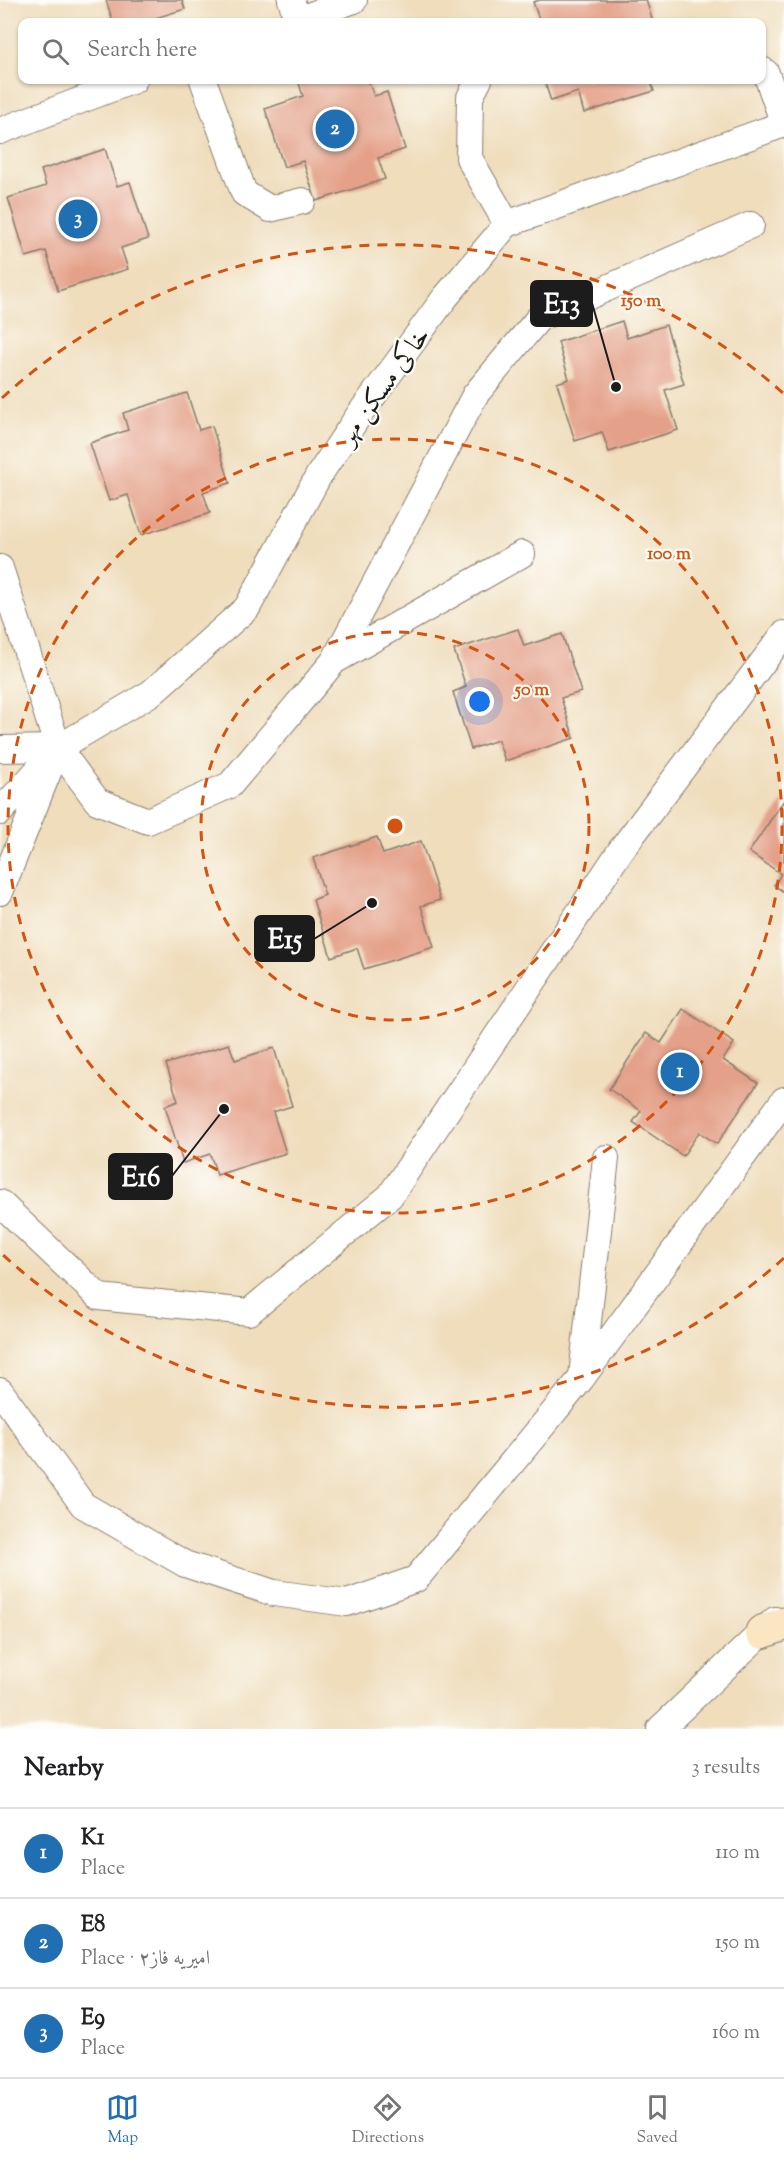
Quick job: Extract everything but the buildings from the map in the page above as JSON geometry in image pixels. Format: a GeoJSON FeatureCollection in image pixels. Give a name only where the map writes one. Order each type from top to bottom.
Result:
{"type":"FeatureCollection","features":[{"type":"Feature","properties":{"kind":"street"},"geometry":{"type":"LineString","coordinates":[[293,14],[354,0]]}},
{"type":"Feature","properties":{"kind":"street"},"geometry":{"type":"LineString","coordinates":[[477,84],[470,97],[469,158],[507,224],[784,124],[766,73]]}},
{"type":"Feature","properties":{"kind":"street"},"geometry":{"type":"LineString","coordinates":[[0,131],[123,84]]}},
{"type":"Feature","properties":{"kind":"street"},"geometry":{"type":"LineString","coordinates":[[204,84],[244,193],[270,209],[302,201]]}},
{"type":"Feature","properties":{"kind":"street","name":"خاکی مسکن مهر"},"geometry":{"type":"LineString","coordinates":[[58,748],[151,693],[247,608],[319,475],[359,414],[444,299],[507,224]]}},
{"type":"Feature","properties":{"kind":"street"},"geometry":{"type":"LineString","coordinates":[[0,568],[58,748],[97,801],[148,821],[230,785],[334,661],[475,395],[539,318],[751,225]]}},
{"type":"Feature","properties":{"kind":"street"},"geometry":{"type":"LineString","coordinates":[[334,661],[522,554]]}},
{"type":"Feature","properties":{"kind":"street"},"geometry":{"type":"LineString","coordinates":[[0,1203],[99,1297],[249,1312],[390,1196],[621,850],[784,634]]}},
{"type":"Feature","properties":{"kind":"street"},"geometry":{"type":"LineString","coordinates":[[0,749],[58,748]]}},
{"type":"Feature","properties":{"kind":"street"},"geometry":{"type":"LineString","coordinates":[[0,813],[58,748]]}},
{"type":"Feature","properties":{"kind":"street"},"geometry":{"type":"LineString","coordinates":[[0,892],[58,748]]}},
{"type":"Feature","properties":{"kind":"street"},"geometry":{"type":"LineString","coordinates":[[0,1390],[83,1505],[185,1564],[274,1593],[347,1603],[416,1579],[581,1379],[784,1100]]}},
{"type":"Feature","properties":{"kind":"street"},"geometry":{"type":"LineString","coordinates":[[581,1379],[606,1158]]}},
{"type":"Feature","properties":{"kind":"street"},"geometry":{"type":"LineString","coordinates":[[660,1729],[777,1622]]}},
{"type":"Feature","properties":{"kind":"place","name":"E8"},"geometry":{"type":"Point","coordinates":[335,129]}},
{"type":"Feature","properties":{"kind":"place","name":"E9"},"geometry":{"type":"Point","coordinates":[78,219]}},
{"type":"Feature","properties":{"kind":"place","name":"E13"},"geometry":{"type":"Point","coordinates":[616,387]}},
{"type":"Feature","properties":{"kind":"place","name":"E15"},"geometry":{"type":"Point","coordinates":[372,903]}},
{"type":"Feature","properties":{"kind":"place","name":"K1"},"geometry":{"type":"Point","coordinates":[680,1072]}},
{"type":"Feature","properties":{"kind":"place","name":"E16"},"geometry":{"type":"Point","coordinates":[224,1109]}}]}
